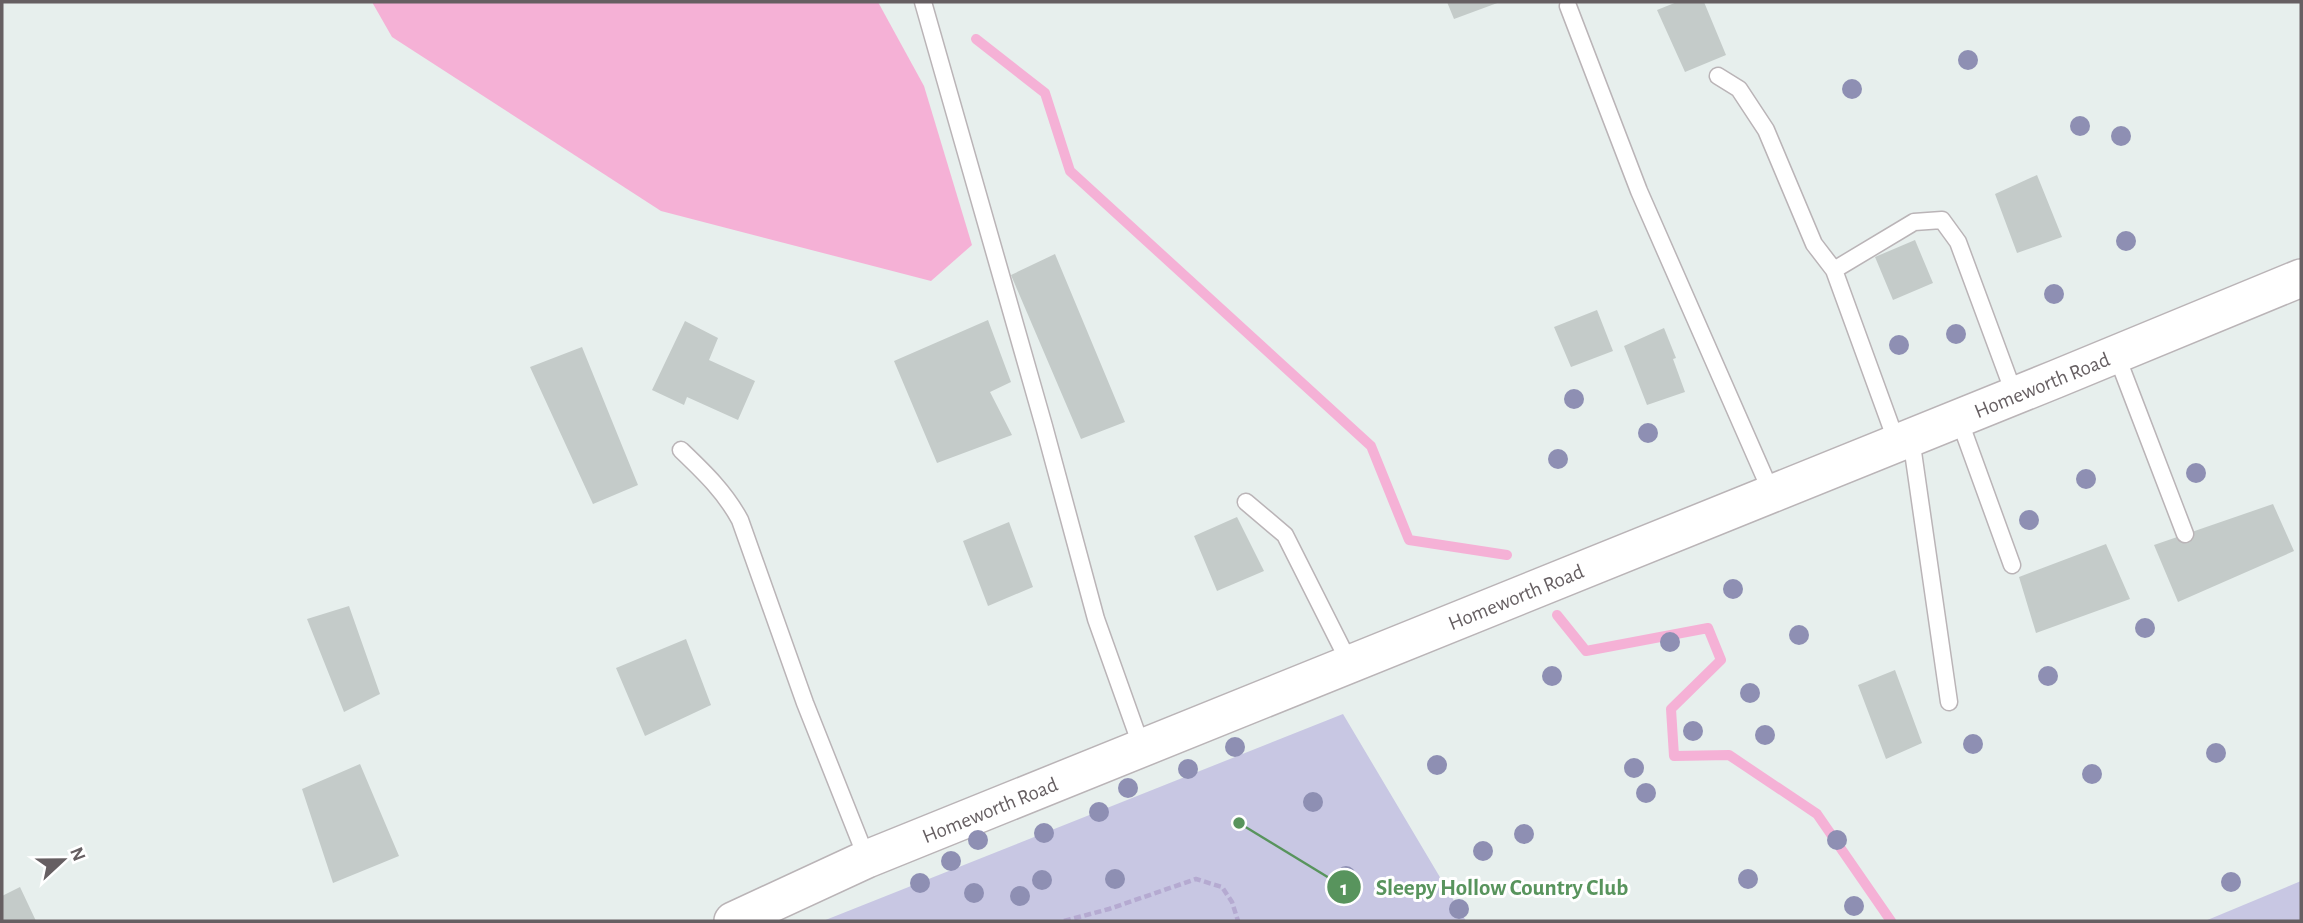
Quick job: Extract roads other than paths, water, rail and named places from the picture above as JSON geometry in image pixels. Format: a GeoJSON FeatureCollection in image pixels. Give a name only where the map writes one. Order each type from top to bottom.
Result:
{"type":"FeatureCollection","features":[{"type":"Feature","properties":{"kind":"street","name":"Homeworth Road"},"geometry":{"type":"LineString","coordinates":[[733,921],[867,859],[2301,278]]}},
{"type":"Feature","properties":{"kind":"lane"},"geometry":{"type":"LineString","coordinates":[[923,2],[1048,439],[1096,619],[1142,748]]}},
{"type":"Feature","properties":{"kind":"lane"},"geometry":{"type":"LineString","coordinates":[[1569,6],[1639,191],[1772,494]]}},
{"type":"Feature","properties":{"kind":"lane"},"geometry":{"type":"LineString","coordinates":[[1718,76],[1739,89],[1766,130],[1814,244],[1834,270],[1904,441],[1950,702]]}},
{"type":"Feature","properties":{"kind":"lane"},"geometry":{"type":"LineString","coordinates":[[1834,270],[1914,222],[1942,220],[1958,242],[2015,396]]}},
{"type":"Feature","properties":{"kind":"lane"},"geometry":{"type":"LineString","coordinates":[[2116,354],[2185,534]]}},
{"type":"Feature","properties":{"kind":"lane"},"geometry":{"type":"LineString","coordinates":[[1959,418],[2012,565]]}},
{"type":"Feature","properties":{"kind":"lane"},"geometry":{"type":"LineString","coordinates":[[681,450],[713,479],[740,520],[805,703],[867,859]]}},
{"type":"Feature","properties":{"kind":"lane"},"geometry":{"type":"LineString","coordinates":[[1246,502],[1285,535],[1350,664]]}},
{"type":"Feature","properties":{"kind":"waterway"},"geometry":{"type":"LineString","coordinates":[[976,39],[1045,93],[1070,171],[1371,446],[1409,540],[1507,555]]}},
{"type":"Feature","properties":{"kind":"waterway"},"geometry":{"type":"LineString","coordinates":[[1557,615],[1586,651],[1708,628],[1721,660],[1671,709],[1674,756],[1729,755],[1817,814],[1891,921]]}},
{"type":"Feature","properties":{"kind":"place","name":"Sleepy Hollow Country Club"},"geometry":{"type":"Point","coordinates":[1239,823]}}]}
